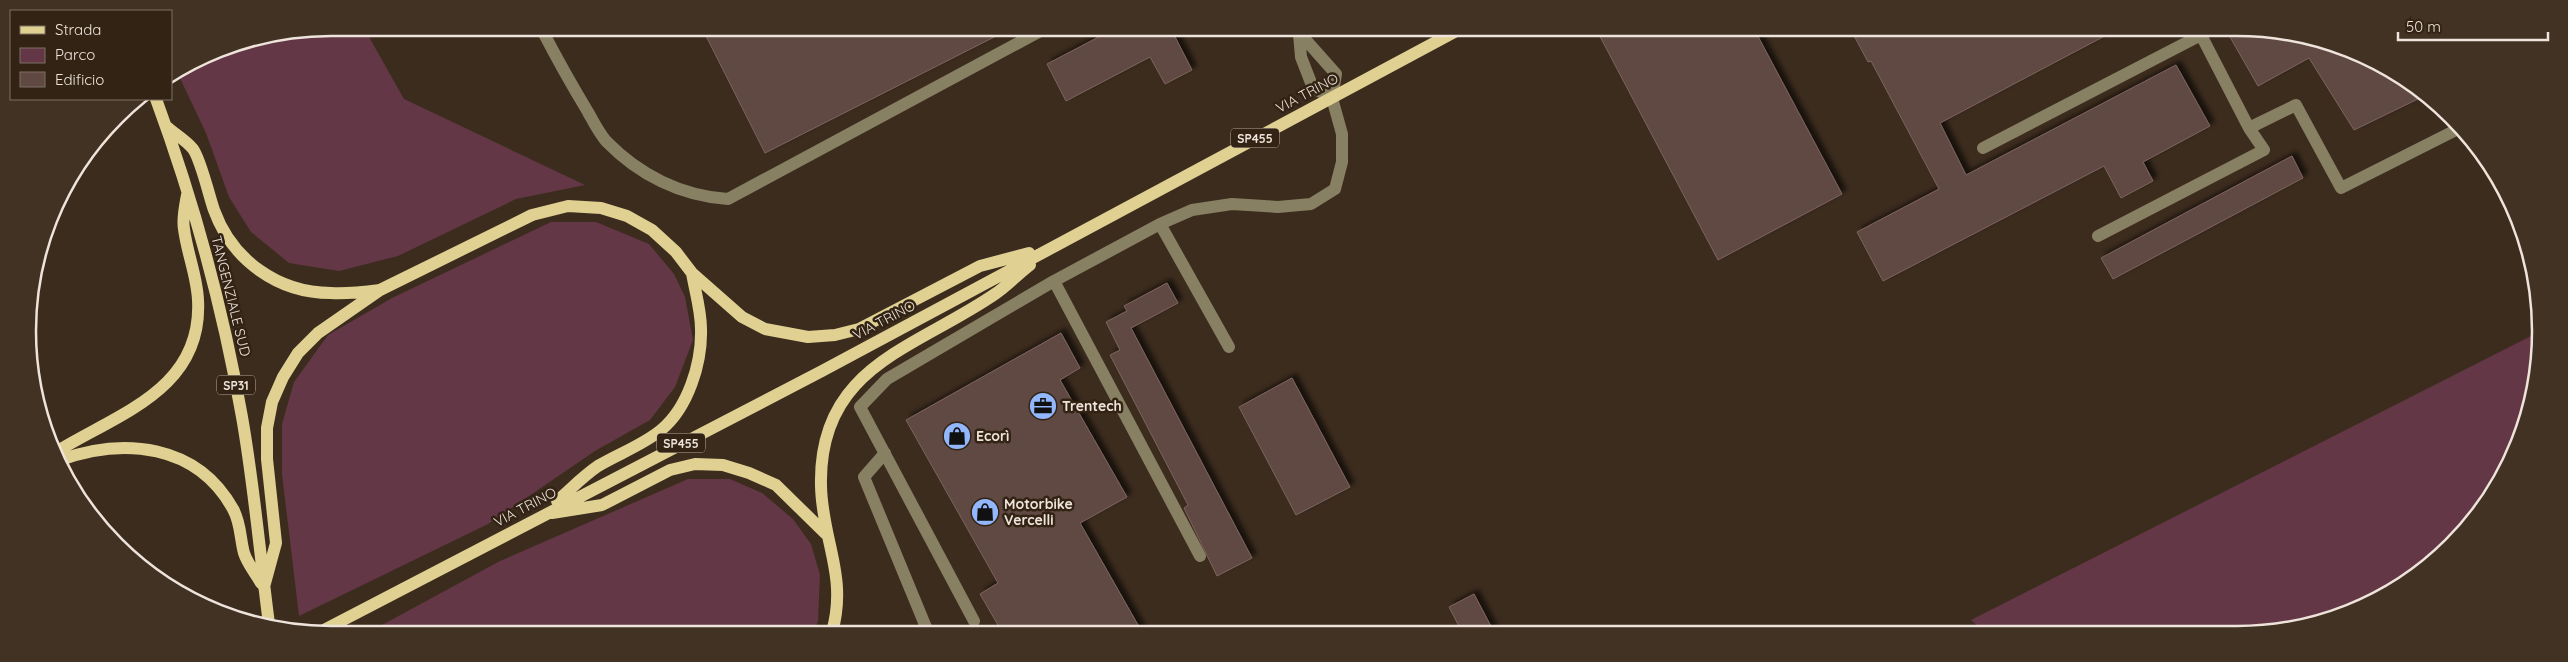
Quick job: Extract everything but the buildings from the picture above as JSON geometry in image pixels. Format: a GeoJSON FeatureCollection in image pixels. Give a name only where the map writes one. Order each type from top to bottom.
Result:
{"type":"FeatureCollection","features":[{"type":"Feature","properties":{"kind":"main road","name":"VIA TRINO"},"geometry":{"type":"LineString","coordinates":[[331,626],[822,371],[1447,36]]}},
{"type":"Feature","properties":{"kind":"main road","name":"TANGENZIALE SUD"},"geometry":{"type":"LineString","coordinates":[[156,100],[187,188],[230,350],[243,419],[267,619]]}},
{"type":"Feature","properties":{"kind":"main road"},"geometry":{"type":"LineString","coordinates":[[166,127],[194,149],[215,213],[229,240],[243,257],[259,271],[278,282],[302,290],[330,294],[380,290]]}},
{"type":"Feature","properties":{"kind":"main road"},"geometry":{"type":"LineString","coordinates":[[61,449],[152,397],[178,369],[187,354],[196,327],[198,301],[183,228],[187,188]]}},
{"type":"Feature","properties":{"kind":"main road"},"geometry":{"type":"LineString","coordinates":[[264,587],[276,542],[267,459],[267,428],[272,402],[283,377],[298,353],[318,333],[380,290],[532,215],[568,206],[601,208],[627,216],[652,230],[676,252],[692,272],[742,317],[765,329],[808,337],[834,336],[858,328],[980,266],[1051,247]]}},
{"type":"Feature","properties":{"kind":"main road"},"geometry":{"type":"LineString","coordinates":[[833,626],[839,589],[835,562],[826,534],[821,488],[821,461],[826,436],[837,410],[852,388],[874,366],[995,294],[1051,247]]}},
{"type":"Feature","properties":{"kind":"main road"},"geometry":{"type":"LineString","coordinates":[[540,516],[596,467],[660,430],[673,418],[695,372],[700,351],[700,320],[692,272]]}},
{"type":"Feature","properties":{"kind":"main road"},"geometry":{"type":"LineString","coordinates":[[66,458],[109,447],[134,447],[158,451],[182,459],[206,476],[224,494],[234,511],[244,555],[264,587]]}},
{"type":"Feature","properties":{"kind":"main road"},"geometry":{"type":"LineString","coordinates":[[540,516],[602,505],[670,470],[695,464],[722,465],[749,473],[776,485],[826,534]]}},
{"type":"Feature","properties":{"kind":"street"},"geometry":{"type":"LineString","coordinates":[[545,36],[563,72],[605,140],[632,164],[668,186],[704,197],[728,199],[1031,36]]}},
{"type":"Feature","properties":{"kind":"street"},"geometry":{"type":"LineString","coordinates":[[1298,36],[1301,57],[1313,88],[1332,98]]}},
{"type":"Feature","properties":{"kind":"street"},"geometry":{"type":"LineString","coordinates":[[974,621],[860,407],[887,379],[1054,281],[1160,224],[1192,210],[1232,204],[1278,207],[1311,204],[1335,188],[1342,162],[1342,134],[1332,98],[1336,74],[1316,49],[1302,36]]}},
{"type":"Feature","properties":{"kind":"street"},"geometry":{"type":"LineString","coordinates":[[1983,148],[2198,36]]}},
{"type":"Feature","properties":{"kind":"street"},"geometry":{"type":"LineString","coordinates":[[2098,236],[2264,150],[2250,128],[2201,36]]}},
{"type":"Feature","properties":{"kind":"street"},"geometry":{"type":"LineString","coordinates":[[2250,128],[2296,105],[2341,188],[2453,131]]}},
{"type":"Feature","properties":{"kind":"street"},"geometry":{"type":"LineString","coordinates":[[1160,224],[1229,347]]}},
{"type":"Feature","properties":{"kind":"street"},"geometry":{"type":"LineString","coordinates":[[1054,281],[1200,556]]}},
{"type":"Feature","properties":{"kind":"street"},"geometry":{"type":"LineString","coordinates":[[885,453],[864,477],[926,626]]}},
{"type":"Feature","properties":{"kind":"green space"},"geometry":{"type":"Polygon","coordinates":[[[369,36],[404,99],[585,185],[516,199],[398,256],[339,271],[289,263],[251,232],[229,197],[206,133],[180,78],[218,59],[255,46],[312,37],[369,36]]]}},
{"type":"Feature","properties":{"kind":"green space"},"geometry":{"type":"Polygon","coordinates":[[[551,222],[596,222],[649,244],[674,274],[685,297],[693,340],[675,387],[650,420],[595,451],[488,524],[299,616],[282,474],[282,424],[294,382],[328,335],[392,298],[551,222]]]}},
{"type":"Feature","properties":{"kind":"green space"},"geometry":{"type":"Polygon","coordinates":[[[2532,336],[2529,369],[2522,407],[2509,444],[2482,495],[2459,525],[2431,553],[2401,576],[2367,595],[2313,616],[2256,625],[1978,626],[1971,620],[2532,336]]]}},
{"type":"Feature","properties":{"kind":"green space"},"geometry":{"type":"Polygon","coordinates":[[[688,479],[730,479],[762,493],[793,519],[811,544],[820,575],[818,621],[816,626],[380,626],[500,561],[688,479]]]}},
{"type":"Feature","properties":{"kind":"place","name":"Trentech"},"geometry":{"type":"Point","coordinates":[1043,406]}},
{"type":"Feature","properties":{"kind":"place","name":"Ecorì"},"geometry":{"type":"Point","coordinates":[957,436]}},
{"type":"Feature","properties":{"kind":"place","name":"Motorbike Vercelli"},"geometry":{"type":"Point","coordinates":[985,512]}}]}
